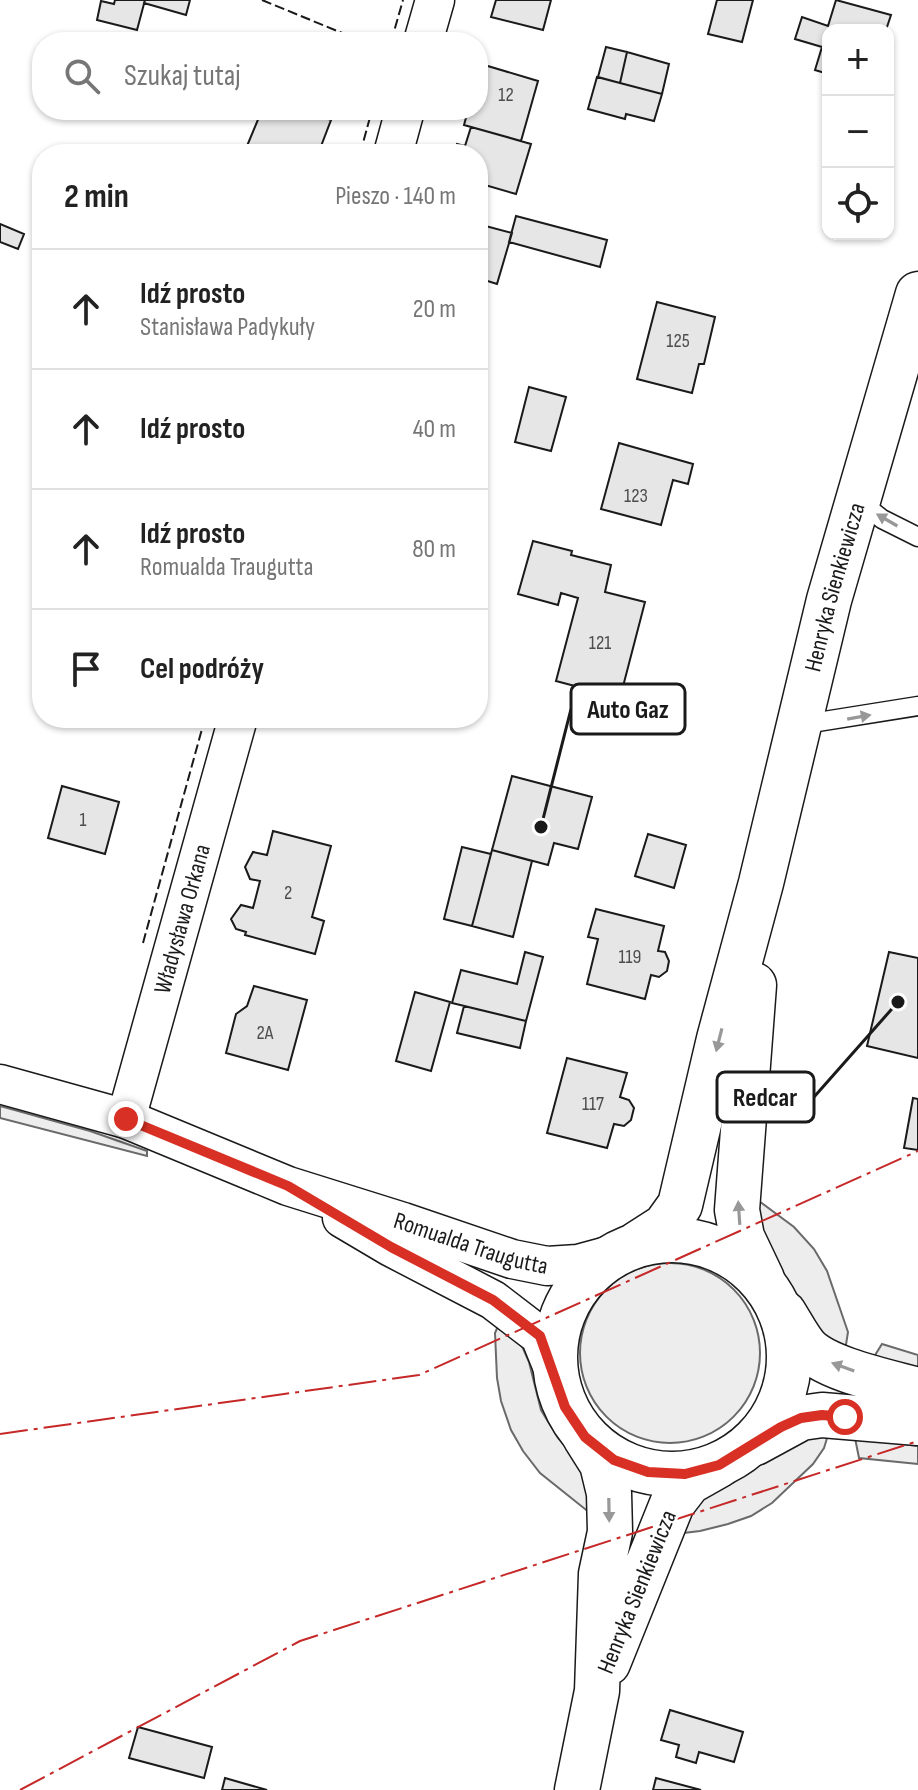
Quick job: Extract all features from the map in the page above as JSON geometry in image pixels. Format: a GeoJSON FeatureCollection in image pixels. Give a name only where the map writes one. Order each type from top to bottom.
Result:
{"type":"FeatureCollection","features":[{"type":"Feature","properties":{"kind":"main road","name":"Henryka Sienkiewicza"},"geometry":{"type":"LineString","coordinates":[[624,1250],[665,1226],[680,1205],[829,600],[918,294]]}},
{"type":"Feature","properties":{"kind":"main road","name":"Henryka Sienkiewicza"},"geometry":{"type":"LineString","coordinates":[[761,883],[737,1210],[742,1237],[771,1294]]}},
{"type":"Feature","properties":{"kind":"main road"},"geometry":{"type":"LineString","coordinates":[[918,1390],[868,1377],[823,1360],[806,1348],[771,1294],[746,1265],[722,1250],[694,1241],[665,1239],[624,1250],[589,1273],[567,1302],[555,1336],[555,1373],[565,1407],[585,1437],[614,1460],[648,1472],[685,1474],[734,1456],[801,1418],[822,1415],[918,1423]]}},
{"type":"Feature","properties":{"kind":"main road"},"geometry":{"type":"LineString","coordinates":[[734,1456],[772,1420],[785,1393],[790,1364],[788,1335],[771,1294]]}},
{"type":"Feature","properties":{"kind":"main road","name":"Henryka Sienkiewicza"},"geometry":{"type":"LineString","coordinates":[[577,1790],[597,1691],[601,1574],[610,1532],[609,1493],[602,1464],[585,1437]]}},
{"type":"Feature","properties":{"kind":"main road","name":"Henryka Sienkiewicza"},"geometry":{"type":"LineString","coordinates":[[597,1691],[672,1504],[689,1482],[734,1456]]}},
{"type":"Feature","properties":{"kind":"street"},"geometry":{"type":"LineString","coordinates":[[426,32],[435,0]]}},
{"type":"Feature","properties":{"kind":"street"},"geometry":{"type":"LineString","coordinates":[[396,144],[402,120]]}},
{"type":"Feature","properties":{"kind":"street","name":"Władysława Orkana"},"geometry":{"type":"LineString","coordinates":[[126,1119],[235,728]]}},
{"type":"Feature","properties":{"kind":"street","name":"Romualda Traugutta"},"geometry":{"type":"LineString","coordinates":[[0,1084],[126,1119],[288,1186],[512,1259],[547,1266],[578,1264],[624,1250]]}},
{"type":"Feature","properties":{"kind":"street","name":"Romualda Traugutta"},"geometry":{"type":"LineString","coordinates":[[288,1186],[391,1247],[493,1300],[540,1336],[555,1373]]}},
{"type":"Feature","properties":{"kind":"lane"},"geometry":{"type":"LineString","coordinates":[[858,500],[882,519],[918,537]]}},
{"type":"Feature","properties":{"kind":"lane"},"geometry":{"type":"LineString","coordinates":[[799,725],[918,706]]}},
{"type":"Feature","properties":{"kind":"shaded area"},"geometry":{"type":"Polygon","coordinates":[[[0,1106],[90,1131],[147,1151],[147,1156],[0,1118],[0,1106]]]}},
{"type":"Feature","properties":{"kind":"shaded area"},"geometry":{"type":"Polygon","coordinates":[[[755,1198],[794,1227],[814,1249],[827,1271],[848,1332],[845,1351],[806,1322],[789,1287],[765,1252],[755,1198]]]}},
{"type":"Feature","properties":{"kind":"shaded area"},"geometry":{"type":"Polygon","coordinates":[[[670,1263],[704,1270],[720,1278],[733,1290],[745,1303],[753,1319],[760,1353],[753,1387],[745,1403],[733,1416],[720,1428],[704,1436],[670,1443],[636,1436],[620,1428],[607,1416],[595,1403],[587,1387],[580,1353],[587,1319],[595,1303],[607,1290],[620,1278],[636,1270],[670,1263]]]}},
{"type":"Feature","properties":{"kind":"shaded area"},"geometry":{"type":"Polygon","coordinates":[[[498,1326],[522,1346],[541,1410],[585,1474],[590,1513],[540,1473],[511,1430],[497,1378],[495,1333],[498,1326]]]}},
{"type":"Feature","properties":{"kind":"shaded area"},"geometry":{"type":"Polygon","coordinates":[[[882,1344],[918,1355],[918,1374],[872,1360],[882,1344]]]}},
{"type":"Feature","properties":{"kind":"shaded area"},"geometry":{"type":"Polygon","coordinates":[[[828,1435],[824,1448],[813,1464],[772,1503],[751,1516],[728,1524],[683,1533],[686,1511],[715,1487],[796,1440],[828,1435]]]}},
{"type":"Feature","properties":{"kind":"shaded area"},"geometry":{"type":"Polygon","coordinates":[[[855,1438],[918,1446],[918,1464],[859,1458],[855,1438]]]}},
{"type":"Feature","properties":{"kind":"building"},"geometry":{"type":"Polygon","coordinates":[[[115,0],[145,0],[137,30],[97,20],[101,1],[114,4],[115,0]]]}},
{"type":"Feature","properties":{"kind":"building"},"geometry":{"type":"Polygon","coordinates":[[[145,0],[190,0],[186,15],[144,3],[145,0]]]}},
{"type":"Feature","properties":{"kind":"building"},"geometry":{"type":"Polygon","coordinates":[[[496,0],[551,0],[543,30],[491,17],[496,0]]]}},
{"type":"Feature","properties":{"kind":"building"},"geometry":{"type":"Polygon","coordinates":[[[717,0],[753,0],[742,42],[708,34],[717,0]]]}},
{"type":"Feature","properties":{"kind":"building"},"geometry":{"type":"Polygon","coordinates":[[[836,0],[891,15],[888,24],[829,24],[836,0]]]}},
{"type":"Feature","properties":{"kind":"building"},"geometry":{"type":"Polygon","coordinates":[[[802,17],[822,24],[822,47],[795,39],[802,17]]]}},
{"type":"Feature","properties":{"kind":"building"},"geometry":{"type":"Polygon","coordinates":[[[606,47],[627,52],[620,83],[598,77],[606,47]]]}},
{"type":"Feature","properties":{"kind":"building"},"geometry":{"type":"Polygon","coordinates":[[[822,47],[822,72],[815,70],[822,47]]]}},
{"type":"Feature","properties":{"kind":"building"},"geometry":{"type":"Polygon","coordinates":[[[627,52],[669,64],[662,94],[620,83],[627,52]]]}},
{"type":"Feature","properties":{"kind":"building"},"geometry":{"type":"Polygon","coordinates":[[[488,66],[538,81],[521,141],[464,125],[465,120],[488,120],[488,66]]]}},
{"type":"Feature","properties":{"kind":"building"},"geometry":{"type":"Polygon","coordinates":[[[597,77],[662,94],[654,121],[626,114],[625,119],[588,109],[597,77]]]}},
{"type":"Feature","properties":{"kind":"building"},"geometry":{"type":"Polygon","coordinates":[[[258,120],[331,120],[322,144],[248,144],[258,120]]]}},
{"type":"Feature","properties":{"kind":"building"},"geometry":{"type":"Polygon","coordinates":[[[471,127],[531,144],[516,194],[488,186],[488,144],[466,144],[471,127]]]}},
{"type":"Feature","properties":{"kind":"building"},"geometry":{"type":"Polygon","coordinates":[[[516,216],[607,240],[600,267],[509,242],[516,216]]]}},
{"type":"Feature","properties":{"kind":"building"},"geometry":{"type":"Polygon","coordinates":[[[0,224],[24,234],[18,249],[0,242],[0,224]]]}},
{"type":"Feature","properties":{"kind":"building"},"geometry":{"type":"Polygon","coordinates":[[[488,227],[512,233],[497,284],[488,281],[488,227]]]}},
{"type":"Feature","properties":{"kind":"building"},"geometry":{"type":"Polygon","coordinates":[[[657,302],[715,317],[704,364],[699,364],[692,393],[637,379],[657,302]]]}},
{"type":"Feature","properties":{"kind":"building"},"geometry":{"type":"Polygon","coordinates":[[[529,387],[566,397],[551,451],[515,442],[529,387]]]}},
{"type":"Feature","properties":{"kind":"building"},"geometry":{"type":"Polygon","coordinates":[[[619,443],[693,464],[688,484],[673,480],[661,525],[601,509],[619,443]]]}},
{"type":"Feature","properties":{"kind":"building"},"geometry":{"type":"Polygon","coordinates":[[[533,541],[611,565],[605,592],[645,602],[620,698],[556,681],[578,598],[561,593],[558,605],[518,594],[533,541]]]}},
{"type":"Feature","properties":{"kind":"building"},"geometry":{"type":"Polygon","coordinates":[[[512,776],[592,797],[578,849],[554,843],[548,865],[492,850],[512,776]]]}},
{"type":"Feature","properties":{"kind":"building"},"geometry":{"type":"Polygon","coordinates":[[[62,786],[119,802],[105,854],[48,838],[62,786]]]}},
{"type":"Feature","properties":{"kind":"building"},"geometry":{"type":"Polygon","coordinates":[[[273,831],[331,846],[312,917],[324,921],[315,954],[245,935],[246,932],[236,929],[231,919],[241,905],[253,908],[260,881],[250,879],[245,867],[253,852],[267,855],[273,831]]]}},
{"type":"Feature","properties":{"kind":"building"},"geometry":{"type":"Polygon","coordinates":[[[648,834],[686,845],[674,888],[635,876],[648,834]]]}},
{"type":"Feature","properties":{"kind":"building"},"geometry":{"type":"Polygon","coordinates":[[[462,847],[491,854],[472,926],[444,919],[462,847]]]}},
{"type":"Feature","properties":{"kind":"building"},"geometry":{"type":"Polygon","coordinates":[[[492,850],[532,861],[513,937],[472,926],[492,850]]]}},
{"type":"Feature","properties":{"kind":"building"},"geometry":{"type":"Polygon","coordinates":[[[596,909],[664,926],[658,951],[665,952],[669,961],[667,971],[659,977],[651,975],[645,999],[587,984],[598,939],[588,937],[596,909]]]}},
{"type":"Feature","properties":{"kind":"building"},"geometry":{"type":"Polygon","coordinates":[[[525,952],[543,957],[526,1021],[452,1003],[461,970],[517,984],[525,952]]]}},
{"type":"Feature","properties":{"kind":"building"},"geometry":{"type":"Polygon","coordinates":[[[889,952],[918,958],[918,1058],[867,1046],[889,952]]]}},
{"type":"Feature","properties":{"kind":"building"},"geometry":{"type":"Polygon","coordinates":[[[254,986],[307,1000],[288,1070],[226,1053],[236,1014],[247,1006],[254,986]]]}},
{"type":"Feature","properties":{"kind":"building"},"geometry":{"type":"Polygon","coordinates":[[[415,992],[450,1002],[431,1071],[396,1061],[415,992]]]}},
{"type":"Feature","properties":{"kind":"building"},"geometry":{"type":"Polygon","coordinates":[[[464,1006],[526,1021],[520,1048],[457,1033],[464,1006]]]}},
{"type":"Feature","properties":{"kind":"building"},"geometry":{"type":"Polygon","coordinates":[[[567,1058],[627,1073],[620,1097],[629,1100],[634,1108],[631,1120],[624,1126],[614,1124],[607,1148],[547,1133],[567,1058]]]}},
{"type":"Feature","properties":{"kind":"building"},"geometry":{"type":"Polygon","coordinates":[[[913,1098],[918,1099],[918,1150],[904,1148],[913,1098]]]}},
{"type":"Feature","properties":{"kind":"building"},"geometry":{"type":"Polygon","coordinates":[[[670,1710],[743,1732],[734,1762],[699,1752],[696,1763],[676,1757],[679,1745],[661,1740],[670,1710]]]}},
{"type":"Feature","properties":{"kind":"building"},"geometry":{"type":"Polygon","coordinates":[[[138,1727],[212,1747],[204,1778],[129,1758],[138,1727]]]}},
{"type":"Feature","properties":{"kind":"building"},"geometry":{"type":"Polygon","coordinates":[[[225,1778],[267,1790],[222,1790],[225,1778]]]}},
{"type":"Feature","properties":{"kind":"building"},"geometry":{"type":"Polygon","coordinates":[[[656,1778],[701,1790],[653,1790],[656,1778]]]}},
{"type":"Feature","properties":{"kind":"fence"},"geometry":{"type":"LineString","coordinates":[[262,0],[340,32]]}},
{"type":"Feature","properties":{"kind":"fence"},"geometry":{"type":"LineString","coordinates":[[394,32],[403,0]]}},
{"type":"Feature","properties":{"kind":"fence"},"geometry":{"type":"LineString","coordinates":[[363,144],[369,120]]}},
{"type":"Feature","properties":{"kind":"fence"},"geometry":{"type":"LineString","coordinates":[[143,943],[202,728]]}},
{"type":"Feature","properties":{"kind":"power"},"geometry":{"type":"LineString","coordinates":[[0,1434],[419,1375],[918,1151]]}},
{"type":"Feature","properties":{"kind":"power"},"geometry":{"type":"LineString","coordinates":[[20,1790],[300,1641],[918,1441]]}},
{"type":"Feature","properties":{"kind":"place","name":"Auto Gaz"},"geometry":{"type":"Point","coordinates":[541,827]}},
{"type":"Feature","properties":{"kind":"place","name":"Redcar"},"geometry":{"type":"Point","coordinates":[898,1002]}},
{"type":"Feature","properties":{"kind":"route"},"geometry":{"type":"LineString","coordinates":[[126,1119],[288,1186],[391,1247],[493,1300],[540,1336],[565,1407],[585,1437],[614,1460],[648,1472],[685,1474],[719,1465],[801,1418],[822,1415],[845,1417]]}}]}
